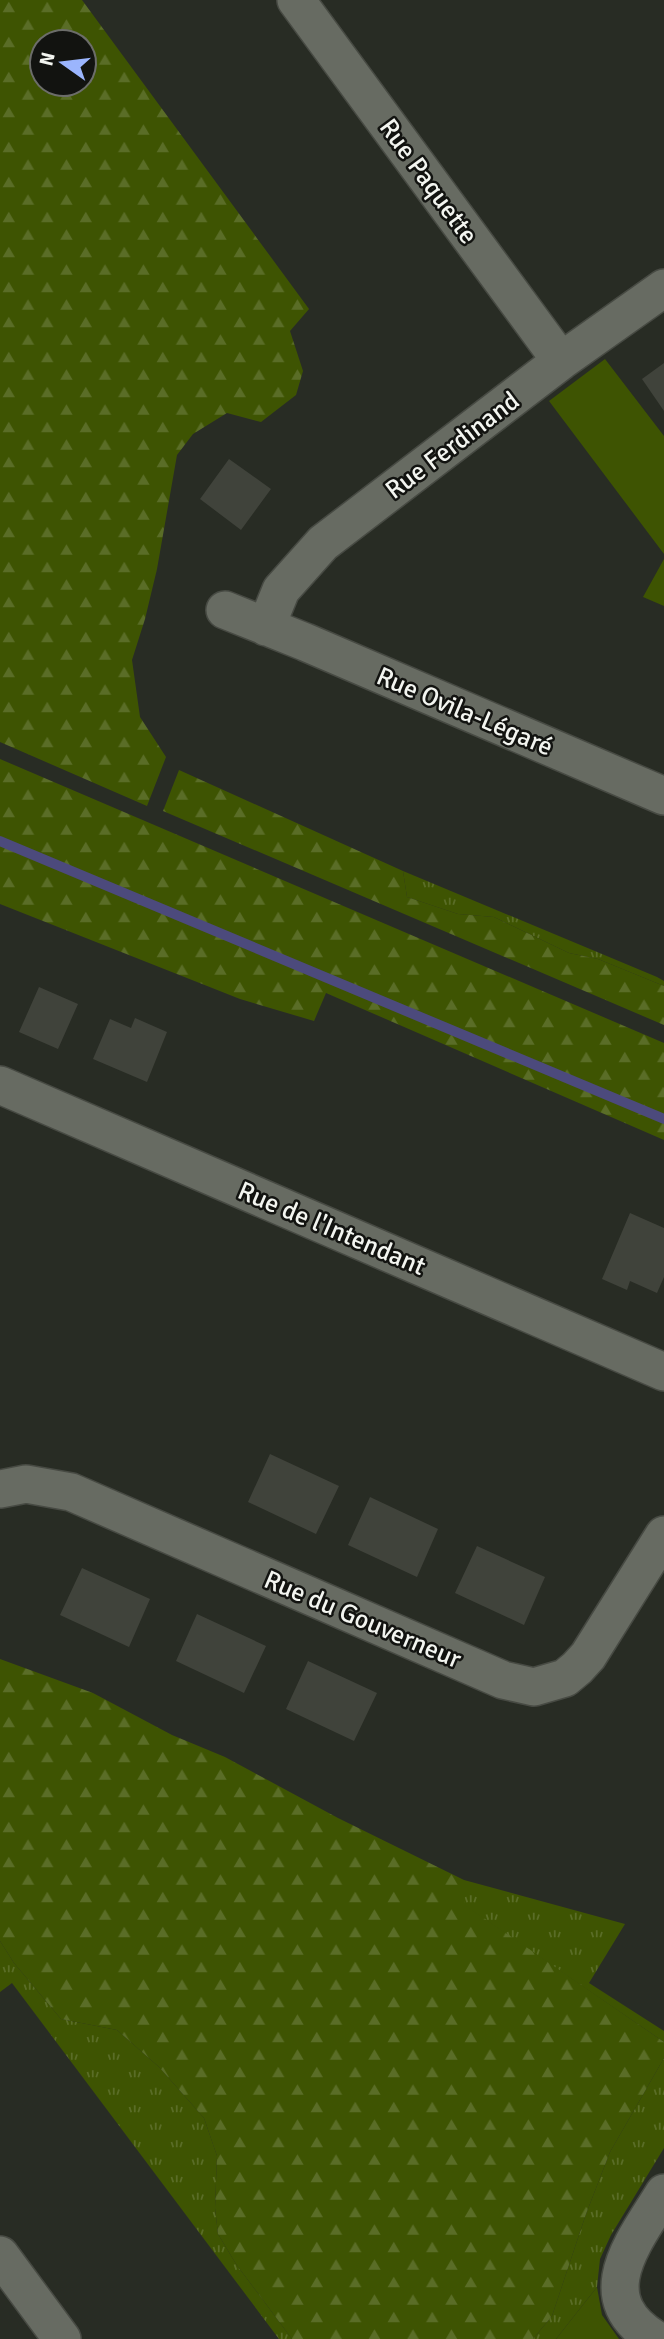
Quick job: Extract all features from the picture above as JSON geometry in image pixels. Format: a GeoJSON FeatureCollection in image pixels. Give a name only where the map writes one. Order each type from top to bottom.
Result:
{"type":"FeatureCollection","features":[{"type":"Feature","properties":{"kind":"street","name":"Rue Paquette"},"geometry":{"type":"LineString","coordinates":[[296,0],[561,361]]}},
{"type":"Feature","properties":{"kind":"street","name":"Rue Ferdinand"},"geometry":{"type":"LineString","coordinates":[[266,626],[281,590],[323,543],[561,361],[664,288]]}},
{"type":"Feature","properties":{"kind":"street","name":"Rue Ovila-Légaré"},"geometry":{"type":"LineString","coordinates":[[225,610],[664,796]]}},
{"type":"Feature","properties":{"kind":"street","name":"Rue de l'Intendant"},"geometry":{"type":"LineString","coordinates":[[0,1085],[664,1372]]}},
{"type":"Feature","properties":{"kind":"street","name":"Rue du Gouverneur"},"geometry":{"type":"LineString","coordinates":[[0,1489],[26,1484],[71,1492],[503,1680],[534,1686],[565,1678],[588,1656],[664,1535]]}},
{"type":"Feature","properties":{"kind":"street"},"geometry":{"type":"LineString","coordinates":[[655,2339],[633,2323],[624,2311],[620,2298],[620,2282],[622,2265],[628,2251],[664,2193]]}},
{"type":"Feature","properties":{"kind":"street"},"geometry":{"type":"LineString","coordinates":[[0,2255],[62,2339]]}},
{"type":"Feature","properties":{"kind":"green space"},"geometry":{"type":"Polygon","coordinates":[[[0,0],[82,0],[309,309],[290,331],[303,371],[296,395],[261,422],[227,413],[193,434],[177,455],[157,569],[132,660],[140,717],[166,757],[147,806],[0,742],[0,0]]]}},
{"type":"Feature","properties":{"kind":"green space"},"geometry":{"type":"Polygon","coordinates":[[[605,359],[664,436],[664,554],[549,401],[605,359]]]}},
{"type":"Feature","properties":{"kind":"green space"},"geometry":{"type":"Polygon","coordinates":[[[664,559],[664,606],[643,597],[664,559]]]}},
{"type":"Feature","properties":{"kind":"green space"},"geometry":{"type":"Polygon","coordinates":[[[0,759],[664,1043],[664,1140],[326,993],[314,1021],[240,999],[0,904],[0,759]]]}},
{"type":"Feature","properties":{"kind":"green space"},"geometry":{"type":"Polygon","coordinates":[[[179,770],[403,871],[407,897],[458,914],[494,917],[569,953],[598,959],[664,986],[664,1025],[163,811],[179,770]]]}},
{"type":"Feature","properties":{"kind":"green space"},"geometry":{"type":"Polygon","coordinates":[[[403,871],[657,977],[664,981],[664,986],[598,959],[569,953],[494,917],[458,914],[407,897],[403,871]]]}},
{"type":"Feature","properties":{"kind":"green space"},"geometry":{"type":"Polygon","coordinates":[[[0,1659],[93,1693],[172,1735],[225,1757],[338,1818],[464,1880],[465,1905],[664,2042],[664,2058],[610,2152],[552,2316],[533,2339],[292,2339],[236,2264],[218,2234],[215,2208],[217,2156],[204,2118],[159,2067],[117,2030],[61,2019],[14,1963],[0,1941],[0,1659]]]}},
{"type":"Feature","properties":{"kind":"green space"},"geometry":{"type":"Polygon","coordinates":[[[464,1880],[625,1924],[589,1983],[664,2031],[664,2042],[464,1905],[464,1880]]]}},
{"type":"Feature","properties":{"kind":"green space"},"geometry":{"type":"Polygon","coordinates":[[[0,1941],[14,1963],[61,2019],[117,2030],[159,2067],[204,2118],[217,2156],[215,2208],[218,2234],[236,2264],[292,2339],[279,2339],[12,1983],[0,1992],[0,1941]]]}},
{"type":"Feature","properties":{"kind":"green space"},"geometry":{"type":"Polygon","coordinates":[[[664,2058],[664,2148],[611,2235],[600,2259],[597,2287],[556,2339],[533,2339],[552,2316],[610,2152],[664,2058]]]}},
{"type":"Feature","properties":{"kind":"green space"},"geometry":{"type":"Polygon","coordinates":[[[597,2287],[602,2315],[619,2339],[556,2339],[597,2287]]]}},
{"type":"Feature","properties":{"kind":"building"},"geometry":{"type":"Polygon","coordinates":[[[664,363],[664,411],[642,379],[664,363]]]}},
{"type":"Feature","properties":{"kind":"building"},"geometry":{"type":"Polygon","coordinates":[[[229,459],[271,489],[241,530],[200,499],[229,459]]]}},
{"type":"Feature","properties":{"kind":"building"},"geometry":{"type":"Polygon","coordinates":[[[39,987],[78,1004],[58,1049],[19,1032],[39,987]]]}},
{"type":"Feature","properties":{"kind":"building"},"geometry":{"type":"Polygon","coordinates":[[[135,1018],[167,1032],[147,1082],[93,1059],[110,1019],[131,1028],[135,1018]]]}},
{"type":"Feature","properties":{"kind":"building"},"geometry":{"type":"Polygon","coordinates":[[[630,1213],[664,1228],[664,1277],[657,1293],[630,1281],[627,1290],[602,1279],[630,1213]]]}},
{"type":"Feature","properties":{"kind":"building"},"geometry":{"type":"Polygon","coordinates":[[[270,1454],[339,1486],[316,1534],[248,1502],[270,1454]]]}},
{"type":"Feature","properties":{"kind":"building"},"geometry":{"type":"Polygon","coordinates":[[[370,1497],[438,1529],[417,1577],[348,1545],[370,1497]]]}},
{"type":"Feature","properties":{"kind":"building"},"geometry":{"type":"Polygon","coordinates":[[[477,1546],[545,1577],[524,1625],[455,1593],[477,1546]]]}},
{"type":"Feature","properties":{"kind":"building"},"geometry":{"type":"Polygon","coordinates":[[[82,1568],[150,1599],[129,1647],[60,1615],[82,1568]]]}},
{"type":"Feature","properties":{"kind":"building"},"geometry":{"type":"Polygon","coordinates":[[[197,1614],[266,1646],[244,1693],[176,1661],[197,1614]]]}},
{"type":"Feature","properties":{"kind":"building"},"geometry":{"type":"Polygon","coordinates":[[[308,1661],[377,1693],[354,1741],[286,1709],[308,1661]]]}},
{"type":"Feature","properties":{"kind":"waterway"},"geometry":{"type":"LineString","coordinates":[[0,841],[664,1119]]}}]}
